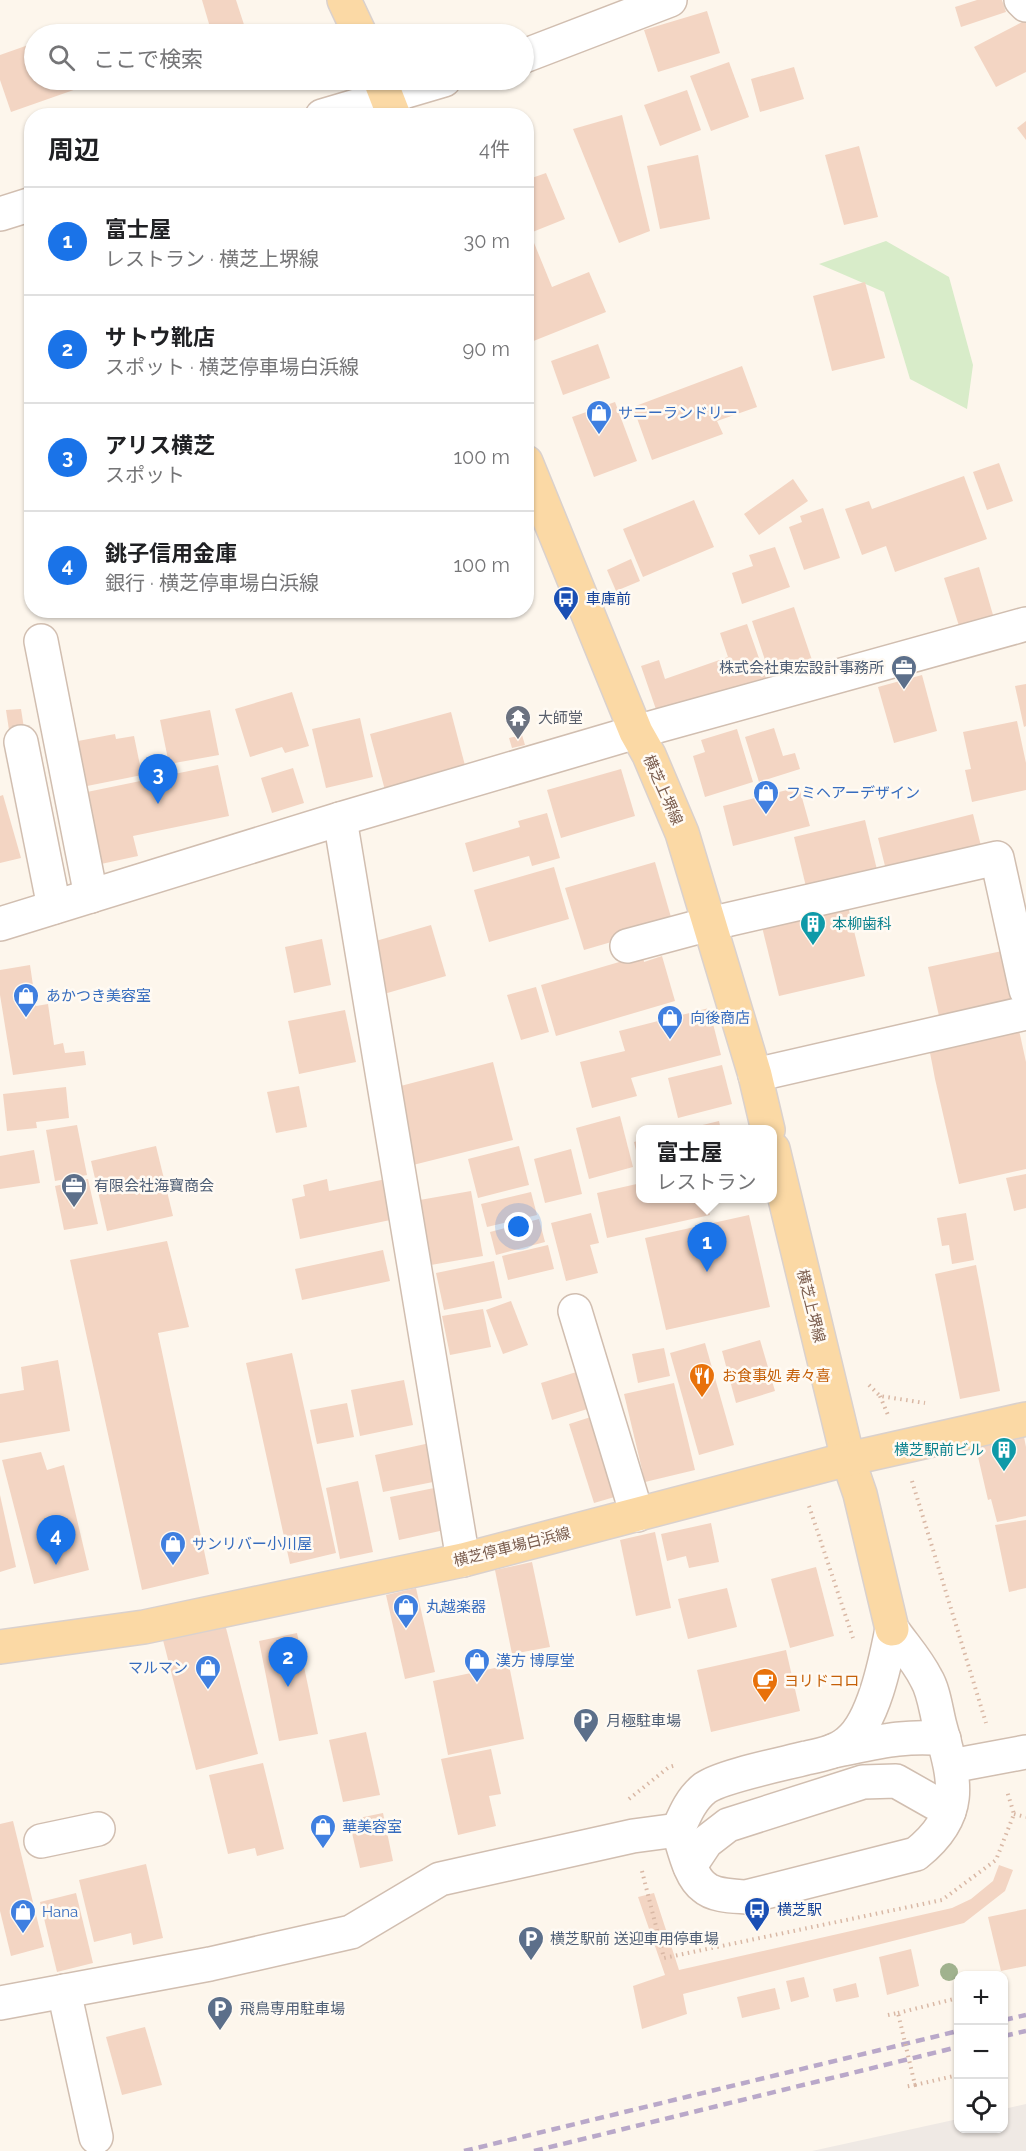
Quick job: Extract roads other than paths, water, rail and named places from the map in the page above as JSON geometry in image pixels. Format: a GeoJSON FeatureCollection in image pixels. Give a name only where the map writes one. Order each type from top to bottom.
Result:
{"type":"FeatureCollection","features":[{"type":"Feature","properties":{"kind":"main road"},"geometry":{"type":"LineString","coordinates":[[344,0],[355,24]]}},
{"type":"Feature","properties":{"kind":"main road","name":"横芝上堺線"},"geometry":{"type":"LineString","coordinates":[[534,482],[636,732],[649,756],[682,833],[755,1075],[767,1125]]}},
{"type":"Feature","properties":{"kind":"main road","name":"横芝上堺線"},"geometry":{"type":"LineString","coordinates":[[777,1166],[848,1459]]}},
{"type":"Feature","properties":{"kind":"main road"},"geometry":{"type":"LineString","coordinates":[[892,1629],[860,1494],[848,1459],[1026,1419]]}},
{"type":"Feature","properties":{"kind":"main road","name":"横芝停車場白浜線"},"geometry":{"type":"LineString","coordinates":[[0,1647],[144,1627],[463,1560],[848,1459]]}},
{"type":"Feature","properties":{"kind":"street"},"geometry":{"type":"LineString","coordinates":[[534,52],[670,0]]}},
{"type":"Feature","properties":{"kind":"street"},"geometry":{"type":"LineString","coordinates":[[1021,0],[1026,4]]}},
{"type":"Feature","properties":{"kind":"street"},"geometry":{"type":"LineString","coordinates":[[349,108],[410,90]]}},
{"type":"Feature","properties":{"kind":"street"},"geometry":{"type":"LineString","coordinates":[[0,214],[24,206]]}},
{"type":"Feature","properties":{"kind":"street"},"geometry":{"type":"LineString","coordinates":[[0,924],[340,819],[636,732],[1026,624]]}},
{"type":"Feature","properties":{"kind":"street"},"geometry":{"type":"LineString","coordinates":[[41,641],[92,896]]}},
{"type":"Feature","properties":{"kind":"street"},"geometry":{"type":"LineString","coordinates":[[21,742],[54,907]]}},
{"type":"Feature","properties":{"kind":"street"},"geometry":{"type":"LineString","coordinates":[[340,819],[463,1560]]}},
{"type":"Feature","properties":{"kind":"street"},"geometry":{"type":"LineString","coordinates":[[627,946],[710,924],[997,858],[1026,990]]}},
{"type":"Feature","properties":{"kind":"street"},"geometry":{"type":"LineString","coordinates":[[755,1075],[1026,1013]]}},
{"type":"Feature","properties":{"kind":"street"},"geometry":{"type":"LineString","coordinates":[[575,1311],[637,1515]]}},
{"type":"Feature","properties":{"kind":"street"},"geometry":{"type":"LineString","coordinates":[[828,1752],[849,1742],[864,1721],[878,1687],[892,1629]]}},
{"type":"Feature","properties":{"kind":"street"},"geometry":{"type":"LineString","coordinates":[[892,1629],[927,1679],[947,1753],[952,1803],[933,1840],[916,1854],[746,1896],[724,1895],[704,1887],[690,1866],[678,1830],[691,1803],[706,1787],[828,1752],[900,1738],[927,1737],[947,1753],[1011,1755]]}},
{"type":"Feature","properties":{"kind":"street"},"geometry":{"type":"LineString","coordinates":[[690,1866],[706,1842],[728,1825],[863,1782],[896,1781],[949,1811]]}},
{"type":"Feature","properties":{"kind":"street"},"geometry":{"type":"LineString","coordinates":[[41,1841],[98,1829]]}},
{"type":"Feature","properties":{"kind":"street"},"geometry":{"type":"LineString","coordinates":[[0,2004],[210,1964],[351,1932],[440,1880],[633,1836],[678,1830]]}},
{"type":"Feature","properties":{"kind":"street"},"geometry":{"type":"LineString","coordinates":[[64,1991],[96,2137]]}},
{"type":"Feature","properties":{"kind":"railway"},"geometry":{"type":"LineString","coordinates":[[1008,2019],[1026,2015]]}},
{"type":"Feature","properties":{"kind":"railway"},"geometry":{"type":"LineString","coordinates":[[1008,2035],[1026,2031]]}},
{"type":"Feature","properties":{"kind":"railway"},"geometry":{"type":"LineString","coordinates":[[464,2151],[954,2032]]}},
{"type":"Feature","properties":{"kind":"railway"},"geometry":{"type":"LineString","coordinates":[[534,2151],[954,2048]]}},
{"type":"Feature","properties":{"kind":"place","name":"サニーランドリー"},"geometry":{"type":"Point","coordinates":[599,436]}},
{"type":"Feature","properties":{"kind":"place","name":"車庫前"},"geometry":{"type":"Point","coordinates":[566,622]}},
{"type":"Feature","properties":{"kind":"place","name":"株式会社東宏設計事務所"},"geometry":{"type":"Point","coordinates":[904,691]}},
{"type":"Feature","properties":{"kind":"place","name":"大師堂"},"geometry":{"type":"Point","coordinates":[518,741]}},
{"type":"Feature","properties":{"kind":"place","name":"アリス横芝"},"geometry":{"type":"Point","coordinates":[158,804]}},
{"type":"Feature","properties":{"kind":"place","name":"フミヘアーデザイン"},"geometry":{"type":"Point","coordinates":[766,816]}},
{"type":"Feature","properties":{"kind":"place","name":"本柳歯科"},"geometry":{"type":"Point","coordinates":[813,947]}},
{"type":"Feature","properties":{"kind":"place","name":"あかつき美容室"},"geometry":{"type":"Point","coordinates":[26,1019]}},
{"type":"Feature","properties":{"kind":"place","name":"向後商店"},"geometry":{"type":"Point","coordinates":[670,1041]}},
{"type":"Feature","properties":{"kind":"place","name":"有限会社海寶商会"},"geometry":{"type":"Point","coordinates":[74,1209]}},
{"type":"Feature","properties":{"kind":"place","name":"富士屋"},"geometry":{"type":"Point","coordinates":[707,1272]}},
{"type":"Feature","properties":{"kind":"place","name":"お食事処 寿々喜"},"geometry":{"type":"Point","coordinates":[702,1399]}},
{"type":"Feature","properties":{"kind":"place","name":"横芝駅前ビル"},"geometry":{"type":"Point","coordinates":[1004,1473]}},
{"type":"Feature","properties":{"kind":"place","name":"銚子信用金庫"},"geometry":{"type":"Point","coordinates":[56,1565]}},
{"type":"Feature","properties":{"kind":"place","name":"サンリバー小川屋"},"geometry":{"type":"Point","coordinates":[173,1567]}},
{"type":"Feature","properties":{"kind":"place","name":"丸越楽器"},"geometry":{"type":"Point","coordinates":[406,1630]}},
{"type":"Feature","properties":{"kind":"place","name":"漢方 博厚堂"},"geometry":{"type":"Point","coordinates":[477,1684]}},
{"type":"Feature","properties":{"kind":"place","name":"サトウ靴店"},"geometry":{"type":"Point","coordinates":[288,1687]}},
{"type":"Feature","properties":{"kind":"place","name":"マルマン"},"geometry":{"type":"Point","coordinates":[208,1691]}},
{"type":"Feature","properties":{"kind":"place","name":"ヨリドコロ"},"geometry":{"type":"Point","coordinates":[765,1704]}},
{"type":"Feature","properties":{"kind":"place","name":"月極駐車場"},"geometry":{"type":"Point","coordinates":[586,1744]}},
{"type":"Feature","properties":{"kind":"place","name":"華美容室"},"geometry":{"type":"Point","coordinates":[323,1850]}},
{"type":"Feature","properties":{"kind":"place","name":"横芝駅"},"geometry":{"type":"Point","coordinates":[757,1933]}},
{"type":"Feature","properties":{"kind":"place","name":"Hana"},"geometry":{"type":"Point","coordinates":[23,1935]}},
{"type":"Feature","properties":{"kind":"place","name":"横芝駅前 送迎車用停車場"},"geometry":{"type":"Point","coordinates":[531,1962]}},
{"type":"Feature","properties":{"kind":"place","name":"飛鳥専用駐車場"},"geometry":{"type":"Point","coordinates":[220,2032]}}]}
